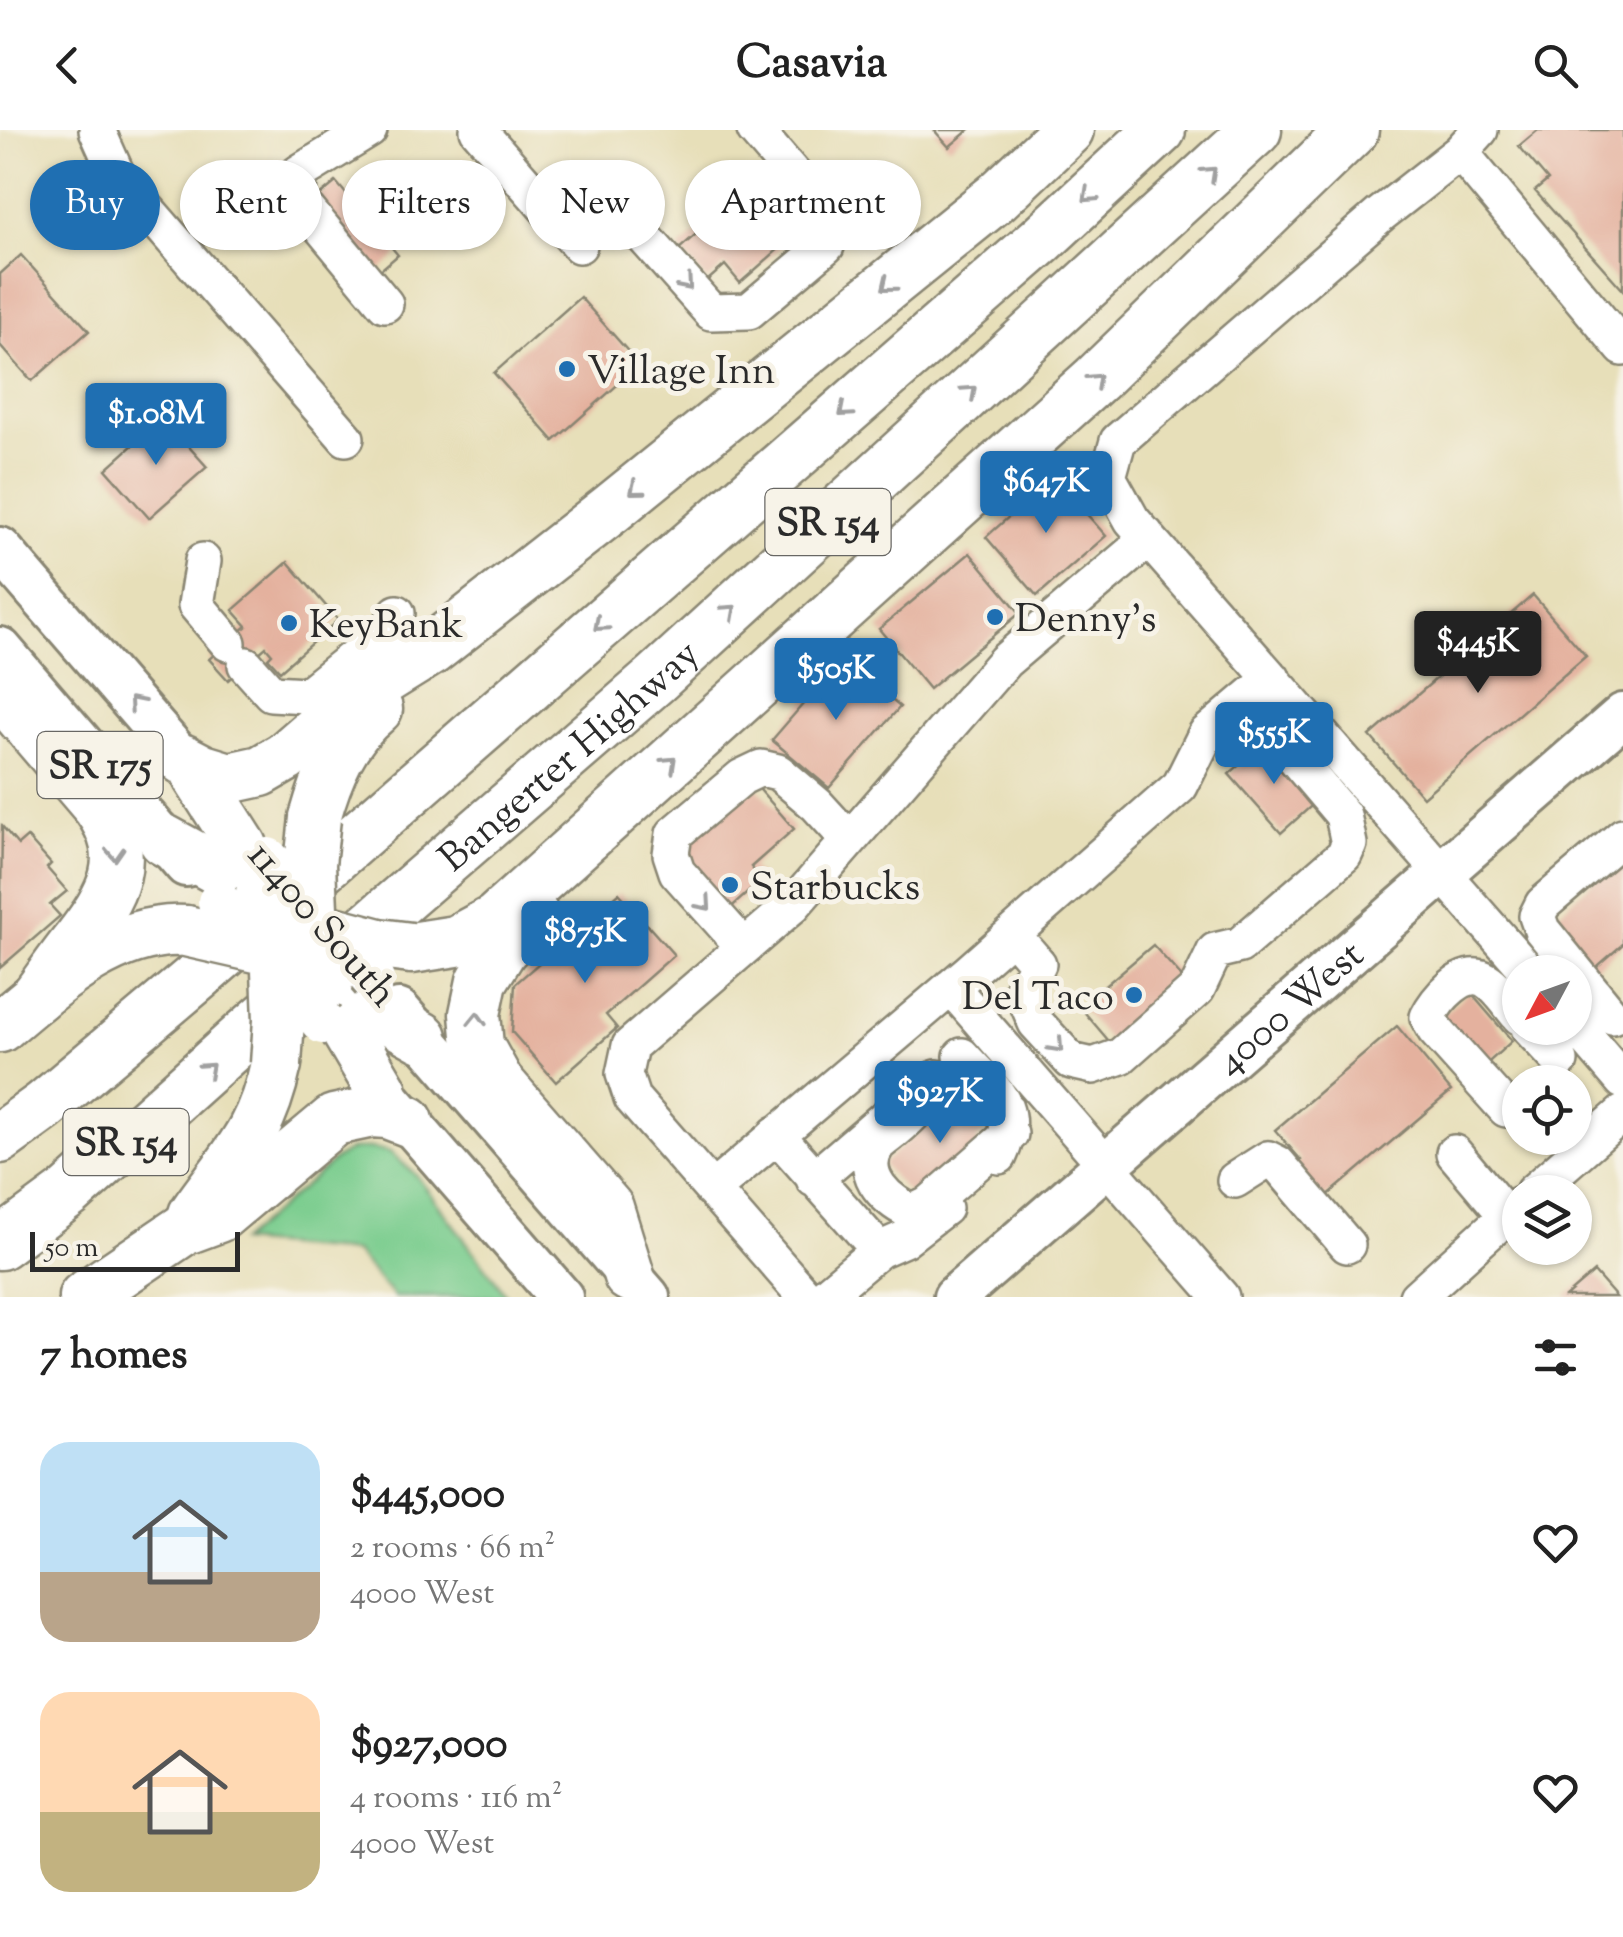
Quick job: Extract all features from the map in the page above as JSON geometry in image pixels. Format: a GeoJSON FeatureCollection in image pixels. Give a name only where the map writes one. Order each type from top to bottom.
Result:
{"type":"FeatureCollection","features":[{"type":"Feature","properties":{"kind":"highway"},"geometry":{"type":"LineString","coordinates":[[191,768],[229,778],[261,771],[285,757],[352,699],[431,650],[829,334],[996,196],[1068,130]]}},
{"type":"Feature","properties":{"kind":"highway","name":"Bangerter Highway"},"geometry":{"type":"LineString","coordinates":[[0,1138],[44,1106],[212,964],[1025,254],[1160,130]]}},
{"type":"Feature","properties":{"kind":"highway","name":"Bangerter Highway"},"geometry":{"type":"LineString","coordinates":[[0,1244],[69,1193],[246,1034],[656,679],[1256,130]]}},
{"type":"Feature","properties":{"kind":"highway"},"geometry":{"type":"LineString","coordinates":[[164,840],[238,890],[379,944],[411,948],[456,941],[496,920],[1082,392],[1353,130]]}},
{"type":"Feature","properties":{"kind":"highway"},"geometry":{"type":"LineString","coordinates":[[84,1297],[182,1230],[218,1217],[334,1120],[387,1113],[395,1106],[348,1002],[319,921],[310,864],[315,818],[328,776],[344,745],[431,650]]}},
{"type":"Feature","properties":{"kind":"highway"},"geometry":{"type":"LineString","coordinates":[[0,692],[98,807],[110,824],[117,853],[115,879],[104,906],[18,1012]]}},
{"type":"Feature","properties":{"kind":"highway"},"geometry":{"type":"LineString","coordinates":[[182,1230],[250,1139],[269,1096],[279,1020],[269,957],[238,890],[228,822],[191,768]]}},
{"type":"Feature","properties":{"kind":"highway"},"geometry":{"type":"LineString","coordinates":[[598,829],[538,912],[491,964],[478,998],[474,1027],[486,1065],[498,1082],[608,1208],[638,1287]]}},
{"type":"Feature","properties":{"kind":"highway"},"geometry":{"type":"LineString","coordinates":[[18,1012],[123,941],[238,890]]}},
{"type":"Feature","properties":{"kind":"highway"},"geometry":{"type":"LineString","coordinates":[[238,890],[269,957],[348,1002],[422,1037]]}},
{"type":"Feature","properties":{"kind":"main road","name":"SR 175"},"geometry":{"type":"LineString","coordinates":[[0,549],[191,768]]}},
{"type":"Feature","properties":{"kind":"main road","name":"SR 175"},"geometry":{"type":"LineString","coordinates":[[0,650],[164,840]]}},
{"type":"Feature","properties":{"kind":"main road","name":"4000 West"},"geometry":{"type":"LineString","coordinates":[[956,1297],[1623,715]]}},
{"type":"Feature","properties":{"kind":"main road","name":"11400 South"},"geometry":{"type":"LineString","coordinates":[[422,1037],[638,1287]]}},
{"type":"Feature","properties":{"kind":"main road"},"geometry":{"type":"LineString","coordinates":[[395,1106],[560,1297]]}},
{"type":"Feature","properties":{"kind":"lane"},"geometry":{"type":"LineString","coordinates":[[97,130],[117,175],[346,438]]}},
{"type":"Feature","properties":{"kind":"lane"},"geometry":{"type":"LineString","coordinates":[[369,130],[298,173],[298,199],[385,304]]}},
{"type":"Feature","properties":{"kind":"lane"},"geometry":{"type":"LineString","coordinates":[[478,130],[526,185]]}},
{"type":"Feature","properties":{"kind":"lane"},"geometry":{"type":"LineString","coordinates":[[656,250],[711,312],[749,312],[826,246],[822,208],[754,130]]}},
{"type":"Feature","properties":{"kind":"lane"},"geometry":{"type":"LineString","coordinates":[[1012,934],[1038,964],[1022,990],[1036,1023],[1072,1061],[1093,1066],[1121,1056],[1197,989],[1215,951],[1240,945],[1344,855],[1348,844],[1348,828],[1337,805],[1259,689],[1132,520],[1108,477],[1118,440],[1470,141],[1623,348]]}},
{"type":"Feature","properties":{"kind":"lane"},"geometry":{"type":"LineString","coordinates":[[806,1297],[632,1098],[624,1074],[630,1046],[793,905],[1005,661],[1132,552],[1146,535]]}},
{"type":"Feature","properties":{"kind":"lane"},"geometry":{"type":"LineString","coordinates":[[203,561],[196,606],[271,693],[307,695],[388,629],[397,613]]}},
{"type":"Feature","properties":{"kind":"lane"},"geometry":{"type":"LineString","coordinates":[[1259,689],[1442,873],[1514,955]]}},
{"type":"Feature","properties":{"kind":"lane"},"geometry":{"type":"LineString","coordinates":[[712,1190],[952,987],[1180,786],[1206,734],[1259,689]]}},
{"type":"Feature","properties":{"kind":"lane"},"geometry":{"type":"LineString","coordinates":[[744,947],[677,872],[670,854],[674,834],[742,777],[761,768],[778,772],[817,805],[849,840]]}},
{"type":"Feature","properties":{"kind":"lane"},"geometry":{"type":"LineString","coordinates":[[1612,1016],[1542,930],[1537,916],[1542,904],[1623,836]]}},
{"type":"Feature","properties":{"kind":"lane"},"geometry":{"type":"LineString","coordinates":[[1502,997],[1485,979],[1473,976],[1460,980],[1428,1017],[1435,1030],[1502,1105]]}},
{"type":"Feature","properties":{"kind":"lane"},"geometry":{"type":"LineString","coordinates":[[952,987],[1221,1297]]}},
{"type":"Feature","properties":{"kind":"lane"},"geometry":{"type":"LineString","coordinates":[[814,1179],[989,1031]]}},
{"type":"Feature","properties":{"kind":"lane"},"geometry":{"type":"LineString","coordinates":[[1545,1045],[1560,1062]]}},
{"type":"Feature","properties":{"kind":"lane"},"geometry":{"type":"LineString","coordinates":[[1592,1045],[1623,1081]]}},
{"type":"Feature","properties":{"kind":"lane"},"geometry":{"type":"LineString","coordinates":[[823,1297],[879,1250],[930,1221],[998,1158],[1010,1134],[1010,1117],[1000,1099],[949,1067]]}},
{"type":"Feature","properties":{"kind":"lane"},"geometry":{"type":"LineString","coordinates":[[913,1212],[894,1206],[870,1168],[875,1148],[926,1103],[949,1067]]}},
{"type":"Feature","properties":{"kind":"lane"},"geometry":{"type":"LineString","coordinates":[[1553,1175],[1623,1113]]}},
{"type":"Feature","properties":{"kind":"lane"},"geometry":{"type":"LineString","coordinates":[[776,1134],[879,1250]]}},
{"type":"Feature","properties":{"kind":"lane"},"geometry":{"type":"LineString","coordinates":[[858,1142],[853,1175],[861,1202],[886,1218],[913,1212],[940,1195],[1010,1134]]}},
{"type":"Feature","properties":{"kind":"lane"},"geometry":{"type":"LineString","coordinates":[[1454,1154],[1502,1200]]}},
{"type":"Feature","properties":{"kind":"lane"},"geometry":{"type":"LineString","coordinates":[[1235,1180],[1268,1160],[1278,1164],[1347,1245]]}},
{"type":"Feature","properties":{"kind":"lane"},"geometry":{"type":"LineString","coordinates":[[1417,1297],[1502,1220]]}},
{"type":"Feature","properties":{"kind":"green space"},"geometry":{"type":"Polygon","coordinates":[[[352,1149],[390,1152],[416,1175],[508,1297],[394,1297],[355,1252],[240,1242],[335,1159],[352,1149]]]}},
{"type":"Feature","properties":{"kind":"building"},"geometry":{"type":"Polygon","coordinates":[[[934,130],[969,130],[949,147],[934,130]]]}},
{"type":"Feature","properties":{"kind":"building"},"geometry":{"type":"Polygon","coordinates":[[[1538,130],[1623,130],[1623,290],[1535,191],[1548,180],[1519,146],[1538,130]]]}},
{"type":"Feature","properties":{"kind":"building"},"geometry":{"type":"Polygon","coordinates":[[[336,182],[342,189],[342,247],[322,223],[322,194],[336,182]]]}},
{"type":"Feature","properties":{"kind":"building"},"geometry":{"type":"Polygon","coordinates":[[[685,244],[685,250],[778,250],[740,283],[725,265],[707,281],[679,249],[685,244]]]}},
{"type":"Feature","properties":{"kind":"building"},"geometry":{"type":"Polygon","coordinates":[[[345,250],[394,250],[398,255],[370,279],[345,250]]]}},
{"type":"Feature","properties":{"kind":"building"},"geometry":{"type":"Polygon","coordinates":[[[21,255],[89,331],[32,381],[0,345],[0,274],[21,255]]]}},
{"type":"Feature","properties":{"kind":"building","name":"Village Inn"},"geometry":{"type":"Polygon","coordinates":[[[580,297],[640,365],[554,441],[494,373],[580,297]]]}},
{"type":"Feature","properties":{"kind":"building"},"geometry":{"type":"Polygon","coordinates":[[[163,418],[207,467],[149,518],[106,469],[163,418]]]}},
{"type":"Feature","properties":{"kind":"building"},"geometry":{"type":"Polygon","coordinates":[[[1054,477],[1106,536],[1037,596],[986,537],[1054,477]]]}},
{"type":"Feature","properties":{"kind":"building"},"geometry":{"type":"Polygon","coordinates":[[[970,553],[1020,613],[929,689],[879,629],[970,553]]]}},
{"type":"Feature","properties":{"kind":"building","name":"KeyBank"},"geometry":{"type":"Polygon","coordinates":[[[288,562],[338,620],[280,671],[268,658],[272,654],[266,647],[228,680],[209,659],[247,626],[233,610],[288,562]]]}},
{"type":"Feature","properties":{"kind":"building"},"geometry":{"type":"Polygon","coordinates":[[[1533,595],[1586,656],[1423,797],[1370,736],[1533,595]]]}},
{"type":"Feature","properties":{"kind":"building"},"geometry":{"type":"Polygon","coordinates":[[[843,658],[900,707],[829,788],[772,740],[843,658]]]}},
{"type":"Feature","properties":{"kind":"building"},"geometry":{"type":"Polygon","coordinates":[[[1267,741],[1318,800],[1281,833],[1229,774],[1267,741]]]}},
{"type":"Feature","properties":{"kind":"building"},"geometry":{"type":"Polygon","coordinates":[[[754,783],[794,829],[751,867],[762,880],[726,912],[685,865],[688,842],[754,783]]]}},
{"type":"Feature","properties":{"kind":"building"},"geometry":{"type":"Polygon","coordinates":[[[2,826],[18,845],[27,837],[51,864],[47,868],[67,891],[50,905],[60,916],[0,968],[2,826]]]}},
{"type":"Feature","properties":{"kind":"building"},"geometry":{"type":"Polygon","coordinates":[[[1623,855],[1623,944],[1592,971],[1592,955],[1576,955],[1548,922],[1623,855]]]}},
{"type":"Feature","properties":{"kind":"building"},"geometry":{"type":"Polygon","coordinates":[[[619,893],[674,955],[606,1015],[617,1028],[556,1082],[512,1032],[515,984],[619,893]]]}},
{"type":"Feature","properties":{"kind":"building","name":"Del Taco"},"geometry":{"type":"Polygon","coordinates":[[[1153,945],[1187,983],[1114,1047],[1080,1007],[1153,945]]]}},
{"type":"Feature","properties":{"kind":"building"},"geometry":{"type":"Polygon","coordinates":[[[1469,991],[1502,1029],[1502,1045],[1508,1045],[1479,1071],[1439,1018],[1469,991]]]}},
{"type":"Feature","properties":{"kind":"building"},"geometry":{"type":"Polygon","coordinates":[[[1397,1026],[1451,1091],[1300,1219],[1271,1185],[1301,1160],[1275,1130],[1397,1026]]]}},
{"type":"Feature","properties":{"kind":"building"},"geometry":{"type":"Polygon","coordinates":[[[967,1089],[996,1122],[976,1140],[981,1146],[917,1203],[882,1164],[967,1089]]]}},
{"type":"Feature","properties":{"kind":"building"},"geometry":{"type":"Polygon","coordinates":[[[1594,1272],[1616,1297],[1565,1297],[1594,1272]]]}},
{"type":"Feature","properties":{"kind":"place","name":"Village Inn"},"geometry":{"type":"Point","coordinates":[567,369]}},
{"type":"Feature","properties":{"kind":"place","name":"Denny's"},"geometry":{"type":"Point","coordinates":[995,617]}},
{"type":"Feature","properties":{"kind":"place","name":"KeyBank"},"geometry":{"type":"Point","coordinates":[289,623]}},
{"type":"Feature","properties":{"kind":"place","name":"Starbucks"},"geometry":{"type":"Point","coordinates":[730,885]}},
{"type":"Feature","properties":{"kind":"place","name":"Del Taco"},"geometry":{"type":"Point","coordinates":[1134,995]}}]}
